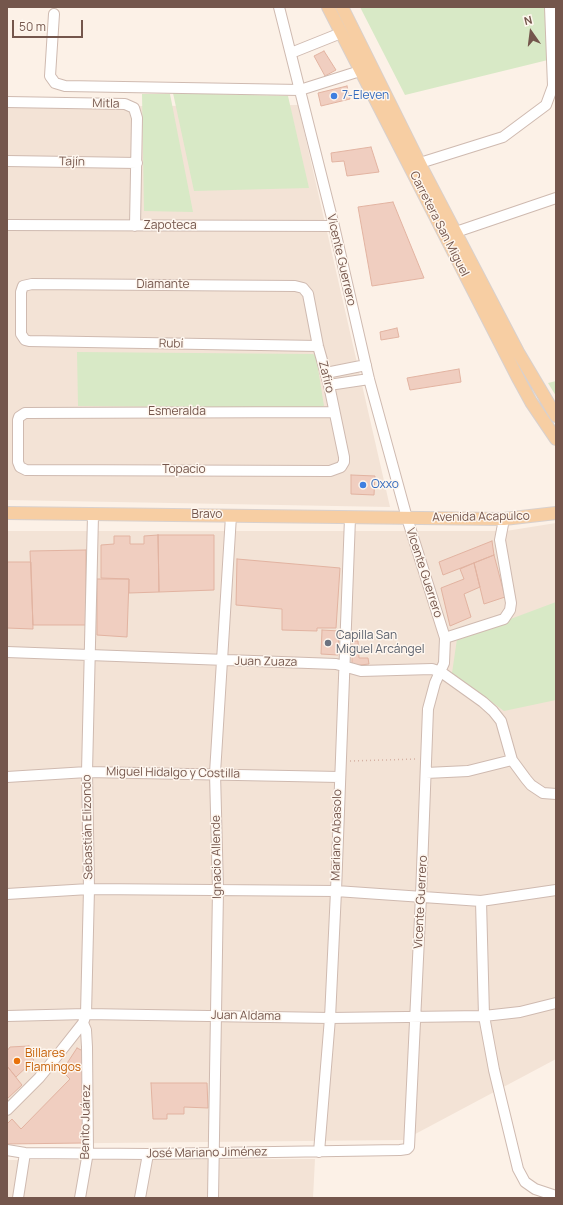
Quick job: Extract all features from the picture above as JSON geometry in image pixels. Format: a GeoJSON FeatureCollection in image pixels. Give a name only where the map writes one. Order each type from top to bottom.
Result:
{"type":"FeatureCollection","features":[{"type":"Feature","properties":{"kind":"main road","name":"Carretera San Miguel"},"geometry":{"type":"LineString","coordinates":[[328,7],[519,380],[531,402],[556,438]]}},
{"type":"Feature","properties":{"kind":"main road","name":"Carretera San Miguel"},"geometry":{"type":"LineString","coordinates":[[342,7],[518,352],[556,416]]}},
{"type":"Feature","properties":{"kind":"main road","name":"Avenida Acapulco"},"geometry":{"type":"LineString","coordinates":[[407,518],[504,519],[556,513]]}},
{"type":"Feature","properties":{"kind":"main road","name":"Bravo"},"geometry":{"type":"LineString","coordinates":[[7,514],[407,518]]}},
{"type":"Feature","properties":{"kind":"street","name":"Vicente Guerrero"},"geometry":{"type":"LineString","coordinates":[[280,7],[334,226],[369,380],[407,518],[445,638],[444,663],[430,695],[428,709],[410,1144],[407,1149]]}},
{"type":"Feature","properties":{"kind":"street"},"geometry":{"type":"LineString","coordinates":[[420,162],[503,136],[546,105],[553,86],[550,7]]}},
{"type":"Feature","properties":{"kind":"street"},"geometry":{"type":"LineString","coordinates":[[54,14],[50,76],[55,83],[65,86],[300,90],[360,71]]}},
{"type":"Feature","properties":{"kind":"street"},"geometry":{"type":"LineString","coordinates":[[291,53],[341,33]]}},
{"type":"Feature","properties":{"kind":"street","name":"Mitla"},"geometry":{"type":"LineString","coordinates":[[7,102],[130,105],[136,112],[137,163],[135,226]]}},
{"type":"Feature","properties":{"kind":"street","name":"Tajín"},"geometry":{"type":"LineString","coordinates":[[7,161],[137,163]]}},
{"type":"Feature","properties":{"kind":"street"},"geometry":{"type":"LineString","coordinates":[[456,232],[556,198]]}},
{"type":"Feature","properties":{"kind":"street","name":"Zapoteca"},"geometry":{"type":"LineString","coordinates":[[7,225],[334,226]]}},
{"type":"Feature","properties":{"kind":"street","name":"Diamante"},"geometry":{"type":"LineString","coordinates":[[25,340],[21,330],[21,292],[23,286],[32,284],[295,286],[303,288]]}},
{"type":"Feature","properties":{"kind":"street","name":"Zafiro"},"geometry":{"type":"LineString","coordinates":[[303,288],[308,294],[318,346],[329,385],[344,457],[344,462],[341,467]]}},
{"type":"Feature","properties":{"kind":"street","name":"Rubí"},"geometry":{"type":"LineString","coordinates":[[25,340],[29,342],[318,346]]}},
{"type":"Feature","properties":{"kind":"street"},"geometry":{"type":"LineString","coordinates":[[326,373],[366,365]]}},
{"type":"Feature","properties":{"kind":"street"},"geometry":{"type":"LineString","coordinates":[[329,385],[369,380]]}},
{"type":"Feature","properties":{"kind":"street","name":"Esmeralda"},"geometry":{"type":"LineString","coordinates":[[26,470],[20,467],[18,462],[18,420],[21,414],[38,412],[334,412]]}},
{"type":"Feature","properties":{"kind":"street","name":"Topacio"},"geometry":{"type":"LineString","coordinates":[[26,470],[330,471],[341,467]]}},
{"type":"Feature","properties":{"kind":"street","name":"Sebastián Elizondo"},"geometry":{"type":"LineString","coordinates":[[84,1019],[89,889],[87,772],[93,515]]}},
{"type":"Feature","properties":{"kind":"street","name":"Ignacio Allende"},"geometry":{"type":"LineString","coordinates":[[213,1198],[218,890],[215,773],[231,516]]}},
{"type":"Feature","properties":{"kind":"street","name":"Mariano Abasolo"},"geometry":{"type":"LineString","coordinates":[[319,1152],[330,1018],[350,518]]}},
{"type":"Feature","properties":{"kind":"street"},"geometry":{"type":"LineString","coordinates":[[445,638],[504,619],[510,610],[511,603],[500,540],[504,519]]}},
{"type":"Feature","properties":{"kind":"street","name":"Juan Zuaza"},"geometry":{"type":"LineString","coordinates":[[7,652],[336,664],[361,671],[432,669],[441,672]]}},
{"type":"Feature","properties":{"kind":"street"},"geometry":{"type":"LineString","coordinates":[[441,672],[483,702],[502,721],[512,760],[526,779],[536,789],[543,793],[556,794]]}},
{"type":"Feature","properties":{"kind":"street"},"geometry":{"type":"LineString","coordinates":[[426,773],[468,771],[512,760]]}},
{"type":"Feature","properties":{"kind":"street","name":"Miguel Hidalgo y Costilla"},"geometry":{"type":"LineString","coordinates":[[7,776],[87,772],[215,773],[339,777]]}},
{"type":"Feature","properties":{"kind":"street"},"geometry":{"type":"LineString","coordinates":[[7,894],[89,889],[336,891],[481,901],[556,890]]}},
{"type":"Feature","properties":{"kind":"street"},"geometry":{"type":"LineString","coordinates":[[481,901],[484,1016],[494,1070],[519,1174],[525,1182],[535,1189],[556,1196]]}},
{"type":"Feature","properties":{"kind":"street","name":"Juan Aldama"},"geometry":{"type":"LineString","coordinates":[[7,1016],[84,1019],[216,1016],[330,1018],[484,1016],[520,1012],[556,1003]]}},
{"type":"Feature","properties":{"kind":"street"},"geometry":{"type":"LineString","coordinates":[[7,1110],[39,1078],[84,1019]]}},
{"type":"Feature","properties":{"kind":"street","name":"Benito Juárez"},"geometry":{"type":"LineString","coordinates":[[80,1198],[88,1152],[88,1047],[84,1019]]}},
{"type":"Feature","properties":{"kind":"street","name":"José Mariano Jiménez"},"geometry":{"type":"LineString","coordinates":[[7,1150],[25,1153],[88,1152],[148,1154],[214,1152],[319,1152],[407,1149]]}},
{"type":"Feature","properties":{"kind":"street"},"geometry":{"type":"LineString","coordinates":[[18,1198],[25,1153]]}},
{"type":"Feature","properties":{"kind":"street"},"geometry":{"type":"LineString","coordinates":[[140,1198],[148,1154]]}},
{"type":"Feature","properties":{"kind":"path"},"geometry":{"type":"LineString","coordinates":[[341,761],[426,759]]}},
{"type":"Feature","properties":{"kind":"shaded area"},"geometry":{"type":"Polygon","coordinates":[[[298,105],[390,507],[7,500],[7,107],[298,105]]]}},
{"type":"Feature","properties":{"kind":"shaded area"},"geometry":{"type":"Polygon","coordinates":[[[556,523],[556,1059],[404,1140],[7,1144],[7,531],[506,531],[556,523]]]}},
{"type":"Feature","properties":{"kind":"shaded area"},"geometry":{"type":"Polygon","coordinates":[[[315,1159],[313,1198],[7,1198],[7,1160],[315,1159]]]}},
{"type":"Feature","properties":{"kind":"green space"},"geometry":{"type":"Polygon","coordinates":[[[360,7],[556,7],[556,58],[405,95],[360,7]]]}},
{"type":"Feature","properties":{"kind":"green space"},"geometry":{"type":"Polygon","coordinates":[[[173,93],[288,96],[309,188],[194,191],[173,93]]]}},
{"type":"Feature","properties":{"kind":"green space"},"geometry":{"type":"Polygon","coordinates":[[[142,94],[170,94],[193,212],[144,211],[142,94]]]}},
{"type":"Feature","properties":{"kind":"green space"},"geometry":{"type":"Polygon","coordinates":[[[77,352],[313,354],[316,356],[324,406],[321,408],[78,406],[77,352]]]}},
{"type":"Feature","properties":{"kind":"green space"},"geometry":{"type":"Polygon","coordinates":[[[556,381],[556,396],[548,383],[556,381]]]}},
{"type":"Feature","properties":{"kind":"green space"},"geometry":{"type":"Polygon","coordinates":[[[556,602],[556,700],[504,711],[452,673],[457,639],[556,602]]]}},
{"type":"Feature","properties":{"kind":"building"},"geometry":{"type":"Polygon","coordinates":[[[324,51],[336,70],[325,76],[314,56],[324,51]]]}},
{"type":"Feature","properties":{"kind":"building","name":"7-Eleven"},"geometry":{"type":"Polygon","coordinates":[[[347,86],[350,99],[321,106],[318,93],[347,86]]]}},
{"type":"Feature","properties":{"kind":"building"},"geometry":{"type":"Polygon","coordinates":[[[371,147],[379,172],[347,176],[344,161],[332,162],[331,153],[371,147]]]}},
{"type":"Feature","properties":{"kind":"building"},"geometry":{"type":"Polygon","coordinates":[[[393,202],[424,278],[372,286],[358,207],[393,202]]]}},
{"type":"Feature","properties":{"kind":"building"},"geometry":{"type":"Polygon","coordinates":[[[397,328],[399,337],[381,340],[380,332],[397,328]]]}},
{"type":"Feature","properties":{"kind":"building"},"geometry":{"type":"Polygon","coordinates":[[[459,369],[461,382],[410,390],[407,378],[459,369]]]}},
{"type":"Feature","properties":{"kind":"building","name":"Oxxo"},"geometry":{"type":"Polygon","coordinates":[[[351,475],[375,476],[374,495],[351,494],[351,475]]]}},
{"type":"Feature","properties":{"kind":"building"},"geometry":{"type":"Polygon","coordinates":[[[158,535],[214,535],[214,590],[159,592],[158,535]]]}},
{"type":"Feature","properties":{"kind":"building"},"geometry":{"type":"Polygon","coordinates":[[[158,535],[159,592],[129,593],[129,579],[101,578],[101,545],[114,544],[114,536],[130,536],[130,544],[144,544],[144,536],[158,535]]]}},
{"type":"Feature","properties":{"kind":"building"},"geometry":{"type":"Polygon","coordinates":[[[492,541],[494,555],[443,575],[439,562],[492,541]]]}},
{"type":"Feature","properties":{"kind":"building"},"geometry":{"type":"Polygon","coordinates":[[[86,550],[86,625],[33,625],[30,551],[86,550]]]}},
{"type":"Feature","properties":{"kind":"building"},"geometry":{"type":"Polygon","coordinates":[[[494,555],[505,597],[484,604],[474,563],[494,555]]]}},
{"type":"Feature","properties":{"kind":"building"},"geometry":{"type":"Polygon","coordinates":[[[237,559],[340,568],[336,628],[317,628],[317,631],[282,630],[282,609],[236,605],[237,559]]]}},
{"type":"Feature","properties":{"kind":"building"},"geometry":{"type":"Polygon","coordinates":[[[7,562],[31,562],[33,629],[7,628],[7,562]]]}},
{"type":"Feature","properties":{"kind":"building"},"geometry":{"type":"Polygon","coordinates":[[[474,563],[480,587],[464,594],[471,617],[450,626],[441,588],[464,579],[460,569],[474,563]]]}},
{"type":"Feature","properties":{"kind":"building"},"geometry":{"type":"Polygon","coordinates":[[[97,579],[129,579],[127,637],[97,635],[97,579]]]}},
{"type":"Feature","properties":{"kind":"building"},"geometry":{"type":"Polygon","coordinates":[[[322,630],[339,631],[338,655],[321,654],[322,630]]]}},
{"type":"Feature","properties":{"kind":"building"},"geometry":{"type":"Polygon","coordinates":[[[352,641],[358,641],[359,658],[368,658],[369,664],[352,666],[352,641]]]}},
{"type":"Feature","properties":{"kind":"building"},"geometry":{"type":"Polygon","coordinates":[[[29,1046],[30,1056],[34,1060],[16,1077],[7,1066],[7,1051],[10,1047],[29,1046]]]}},
{"type":"Feature","properties":{"kind":"building"},"geometry":{"type":"Polygon","coordinates":[[[77,1048],[83,1051],[83,1143],[7,1144],[7,1124],[12,1119],[21,1129],[70,1079],[62,1071],[77,1048]]]}},
{"type":"Feature","properties":{"kind":"building"},"geometry":{"type":"Polygon","coordinates":[[[7,1066],[22,1085],[7,1099],[7,1066]]]}},
{"type":"Feature","properties":{"kind":"building"},"geometry":{"type":"Polygon","coordinates":[[[151,1083],[207,1083],[208,1108],[184,1107],[184,1114],[167,1114],[167,1119],[153,1119],[151,1083]]]}},
{"type":"Feature","properties":{"kind":"place","name":"7-Eleven"},"geometry":{"type":"Point","coordinates":[334,96]}},
{"type":"Feature","properties":{"kind":"place","name":"Oxxo"},"geometry":{"type":"Point","coordinates":[363,485]}},
{"type":"Feature","properties":{"kind":"place","name":"Capilla San Miguel Arcángel"},"geometry":{"type":"Point","coordinates":[328,643]}},
{"type":"Feature","properties":{"kind":"place","name":"Billares Flamingos"},"geometry":{"type":"Point","coordinates":[17,1061]}}]}
